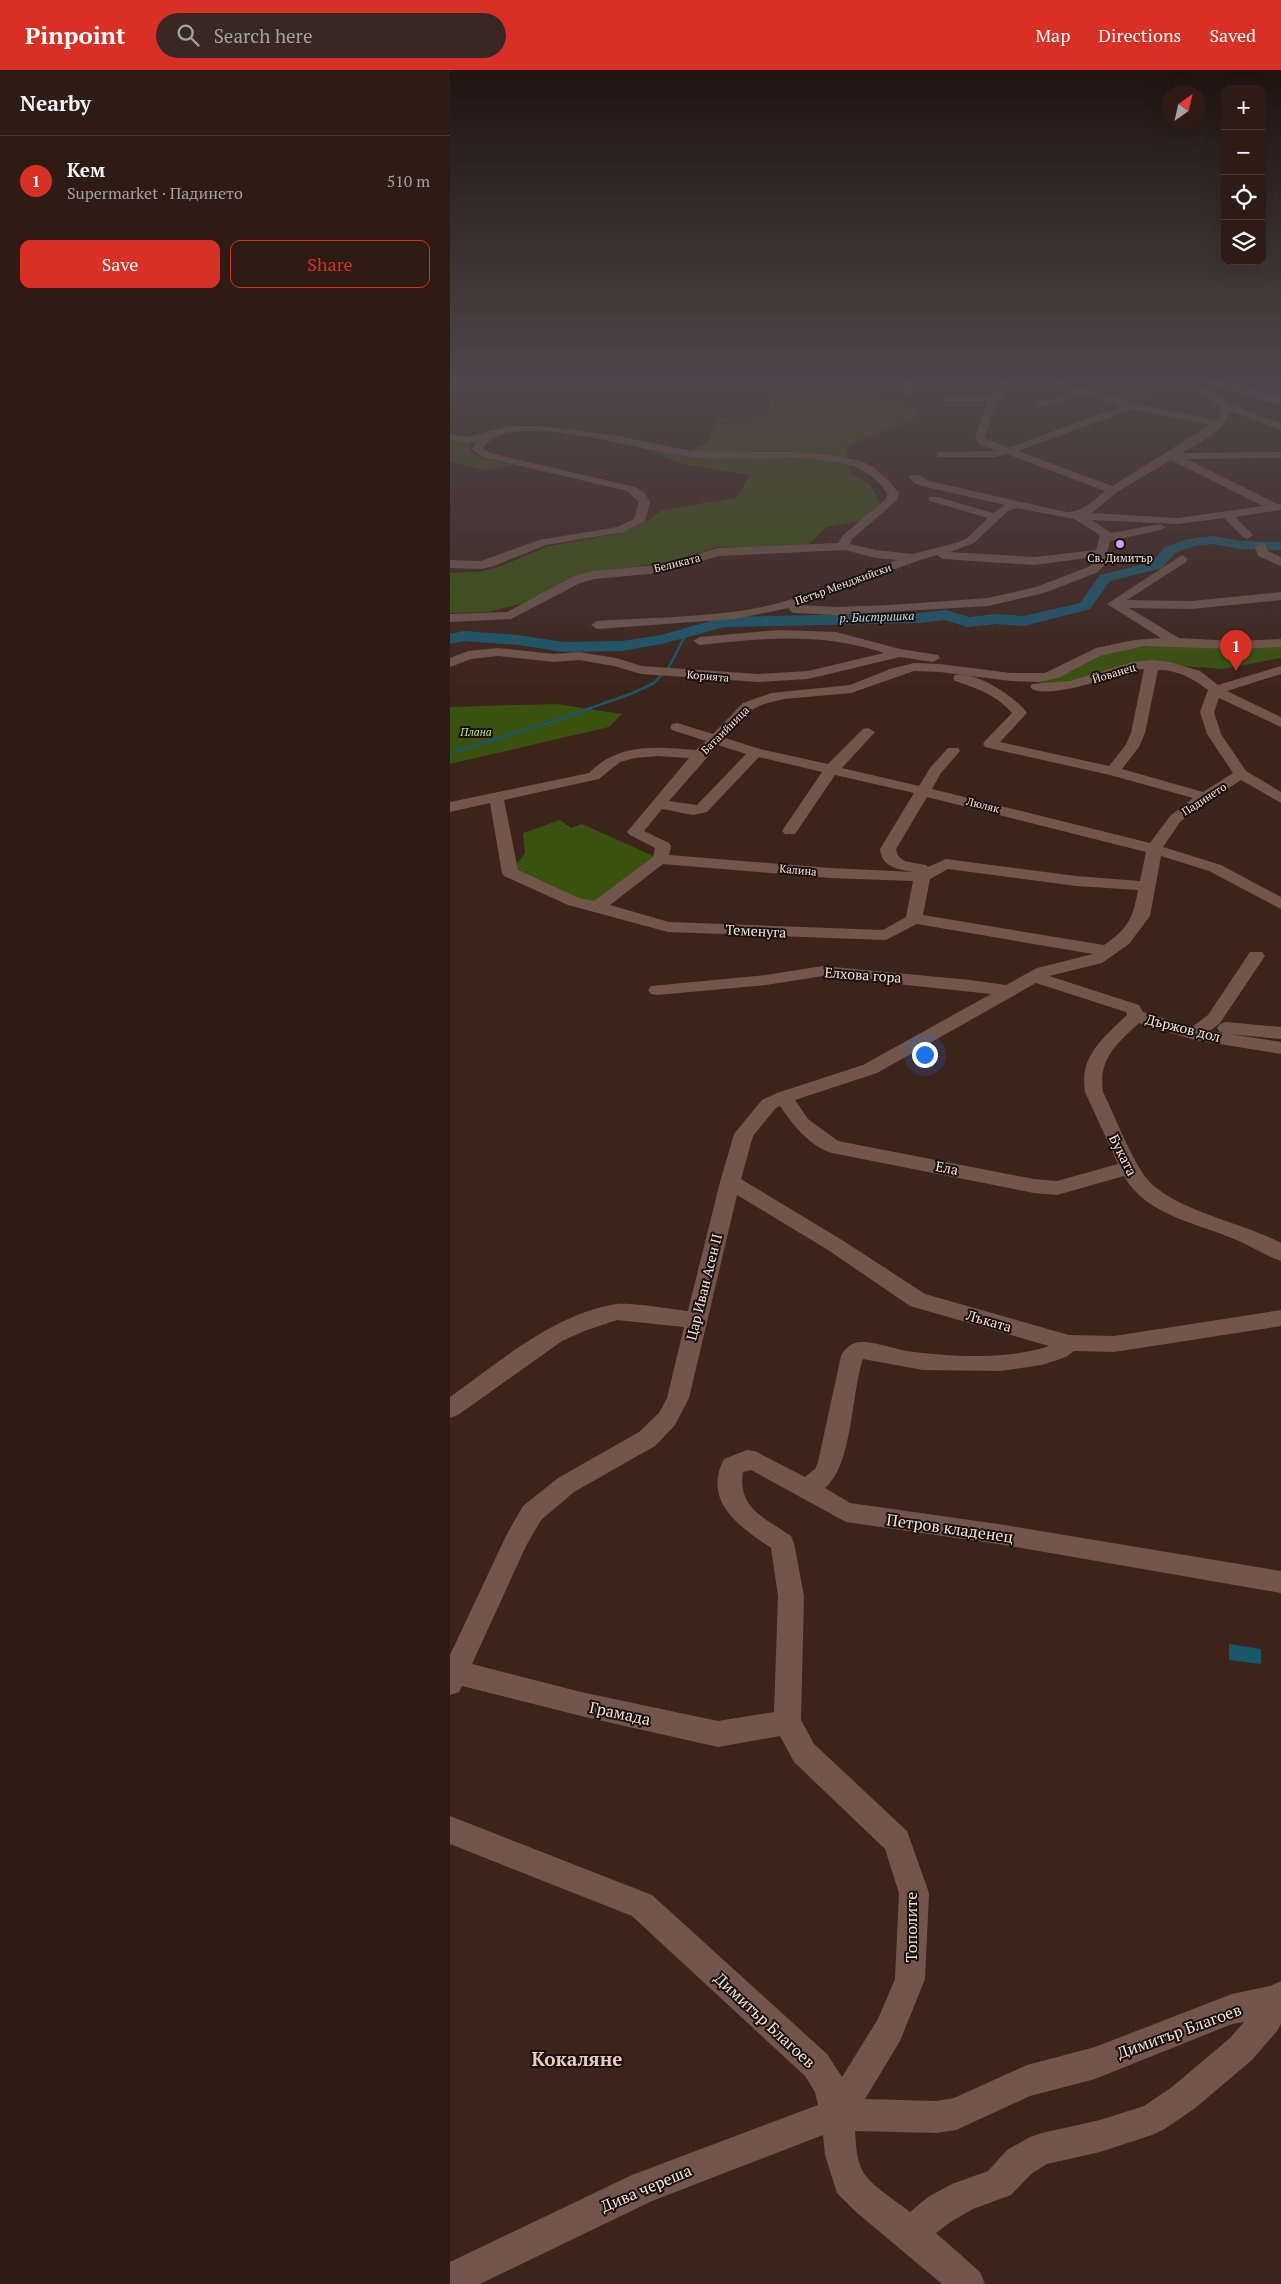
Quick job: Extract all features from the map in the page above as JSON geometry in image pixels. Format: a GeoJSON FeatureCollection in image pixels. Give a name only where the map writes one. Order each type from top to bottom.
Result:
{"type":"FeatureCollection","features":[{"type":"Feature","properties":{"kind":"street"},"geometry":{"type":"LineString","coordinates":[[450,564],[481,565],[494,562],[543,542],[620,530],[640,521],[645,508],[645,500],[641,494],[631,489],[615,485]]}},
{"type":"Feature","properties":{"kind":"street"},"geometry":{"type":"LineString","coordinates":[[845,546],[844,543],[847,537],[892,500],[893,493],[886,485]]}},
{"type":"Feature","properties":{"kind":"street"},"geometry":{"type":"LineString","coordinates":[[932,485],[1014,505],[1076,515],[1178,521]]}},
{"type":"Feature","properties":{"kind":"street"},"geometry":{"type":"LineString","coordinates":[[1100,485],[1112,490]]}},
{"type":"Feature","properties":{"kind":"street"},"geometry":{"type":"LineString","coordinates":[[1076,515],[1089,510],[1120,485]]}},
{"type":"Feature","properties":{"kind":"street"},"geometry":{"type":"LineString","coordinates":[[1228,485],[1279,508]]}},
{"type":"Feature","properties":{"kind":"street"},"geometry":{"type":"LineString","coordinates":[[931,498],[996,517]]}},
{"type":"Feature","properties":{"kind":"street","name":"Петър Менджийски"},"geometry":{"type":"LineString","coordinates":[[597,626],[734,615],[813,603],[913,558],[933,554],[970,541],[1004,509],[1014,505]]}},
{"type":"Feature","properties":{"kind":"street"},"geometry":{"type":"LineString","coordinates":[[1106,538],[1178,521],[1279,508]]}},
{"type":"Feature","properties":{"kind":"street"},"geometry":{"type":"LineString","coordinates":[[813,603],[835,613],[988,602],[1040,590],[1098,566],[1106,534],[1076,515]]}},
{"type":"Feature","properties":{"kind":"street"},"geometry":{"type":"LineString","coordinates":[[1227,516],[1247,535]]}},
{"type":"Feature","properties":{"kind":"street","name":"Беликата"},"geometry":{"type":"LineString","coordinates":[[450,618],[501,617],[511,615],[576,580],[593,575],[660,569],[718,552],[845,546],[876,554],[913,558]]}},
{"type":"Feature","properties":{"kind":"street"},"geometry":{"type":"LineString","coordinates":[[1261,547],[1262,553],[1281,562]]}},
{"type":"Feature","properties":{"kind":"street"},"geometry":{"type":"LineString","coordinates":[[933,554],[1035,561],[1101,553]]}},
{"type":"Feature","properties":{"kind":"street"},"geometry":{"type":"LineString","coordinates":[[1113,604],[1182,559]]}},
{"type":"Feature","properties":{"kind":"street"},"geometry":{"type":"LineString","coordinates":[[1113,604],[1192,605],[1281,596]]}},
{"type":"Feature","properties":{"kind":"street"},"geometry":{"type":"LineString","coordinates":[[1113,604],[1174,640]]}},
{"type":"Feature","properties":{"kind":"street"},"geometry":{"type":"LineString","coordinates":[[828,632],[835,613]]}},
{"type":"Feature","properties":{"kind":"street"},"geometry":{"type":"LineString","coordinates":[[700,641],[748,635],[828,632],[900,653]]}},
{"type":"Feature","properties":{"kind":"street"},"geometry":{"type":"LineString","coordinates":[[966,672],[1041,678],[1053,676],[1090,654],[1135,644],[1174,640],[1245,645],[1281,643]]}},
{"type":"Feature","properties":{"kind":"street","name":"Корията"},"geometry":{"type":"LineString","coordinates":[[450,663],[468,655],[498,652],[554,658],[579,656],[616,662],[641,670],[758,678],[808,674],[900,653],[935,658],[966,672]]}},
{"type":"Feature","properties":{"kind":"street"},"geometry":{"type":"LineString","coordinates":[[1113,771],[1132,747],[1138,733],[1152,664]]}},
{"type":"Feature","properties":{"kind":"street","name":"Йованец"},"geometry":{"type":"LineString","coordinates":[[966,672],[1007,684],[1035,687],[1071,685],[1118,670],[1152,664],[1179,667],[1194,674],[1215,690],[1281,723]]}},
{"type":"Feature","properties":{"kind":"street"},"geometry":{"type":"LineString","coordinates":[[925,666],[990,689],[1011,701],[1020,713],[990,744],[1113,771],[1204,797]]}},
{"type":"Feature","properties":{"kind":"street","name":"Батаийница"},"geometry":{"type":"LineString","coordinates":[[662,852],[636,832],[700,755],[748,706],[756,701],[770,697],[853,689],[891,672],[925,666],[966,672]]}},
{"type":"Feature","properties":{"kind":"street"},"geometry":{"type":"LineString","coordinates":[[1215,690],[1281,670]]}},
{"type":"Feature","properties":{"kind":"street","name":"Падинето"},"geometry":{"type":"LineString","coordinates":[[1034,977],[1043,972],[1096,959],[1123,940],[1142,916],[1154,849],[1175,819],[1204,797],[1241,774],[1214,734],[1207,712],[1215,690]]}},
{"type":"Feature","properties":{"kind":"street","name":"Люляк"},"geometry":{"type":"LineString","coordinates":[[677,727],[756,752],[924,791],[1154,849],[1215,868],[1281,904]]}},
{"type":"Feature","properties":{"kind":"street"},"geometry":{"type":"LineString","coordinates":[[790,831],[831,770],[868,732]]}},
{"type":"Feature","properties":{"kind":"street"},"geometry":{"type":"LineString","coordinates":[[953,751],[935,770],[888,849],[889,857],[896,864],[934,870],[1148,886]]}},
{"type":"Feature","properties":{"kind":"street"},"geometry":{"type":"LineString","coordinates":[[450,807],[594,776],[606,764],[626,756],[650,752],[700,755]]}},
{"type":"Feature","properties":{"kind":"street"},"geometry":{"type":"LineString","coordinates":[[659,804],[694,810],[702,809],[756,752]]}},
{"type":"Feature","properties":{"kind":"street"},"geometry":{"type":"LineString","coordinates":[[1241,774],[1281,798]]}},
{"type":"Feature","properties":{"kind":"street","name":"Теменуга"},"geometry":{"type":"LineString","coordinates":[[496,796],[510,873],[574,902],[668,927],[886,935],[914,919]]}},
{"type":"Feature","properties":{"kind":"street"},"geometry":{"type":"LineString","coordinates":[[597,907],[662,852]]}},
{"type":"Feature","properties":{"kind":"street","name":"Калина"},"geometry":{"type":"LineString","coordinates":[[662,852],[830,873],[934,870]]}},
{"type":"Feature","properties":{"kind":"street"},"geometry":{"type":"LineString","coordinates":[[934,870],[914,919],[1108,951]]}},
{"type":"Feature","properties":{"kind":"street"},"geometry":{"type":"LineString","coordinates":[[1195,1034],[1214,1019],[1256,956]]}},
{"type":"Feature","properties":{"kind":"street","name":"Елхова гора"},"geometry":{"type":"LineString","coordinates":[[657,990],[766,980],[823,971],[970,985],[1009,991]]}},
{"type":"Feature","properties":{"kind":"street","name":"Цар Иван Асен II"},"geometry":{"type":"LineString","coordinates":[[453,1678],[516,1541],[532,1513],[566,1486],[647,1439],[667,1419],[678,1398],[730,1182],[744,1134],[769,1104],[784,1097],[870,1069],[1034,977]]}},
{"type":"Feature","properties":{"kind":"street","name":"Държов дол"},"geometry":{"type":"LineString","coordinates":[[1034,977],[1133,1009],[1136,1016],[1195,1034],[1281,1048]]}},
{"type":"Feature","properties":{"kind":"street","name":"Буката"},"geometry":{"type":"LineString","coordinates":[[1136,1016],[1105,1047],[1093,1065],[1091,1076],[1094,1092],[1129,1168],[1141,1186],[1157,1198],[1188,1213],[1252,1236],[1281,1253]]}},
{"type":"Feature","properties":{"kind":"street"},"geometry":{"type":"LineString","coordinates":[[1195,1034],[1226,1028],[1281,1033]]}},
{"type":"Feature","properties":{"kind":"street","name":"Ела"},"geometry":{"type":"LineString","coordinates":[[784,1097],[802,1123],[832,1146],[1034,1186],[1057,1188],[1129,1168]]}},
{"type":"Feature","properties":{"kind":"street","name":"Лъката"},"geometry":{"type":"LineString","coordinates":[[730,1182],[835,1245],[918,1300],[1069,1343],[1114,1344],[1281,1318]]}},
{"type":"Feature","properties":{"kind":"street"},"geometry":{"type":"LineString","coordinates":[[450,1409],[554,1336],[579,1324],[617,1312],[696,1320]]}},
{"type":"Feature","properties":{"kind":"street"},"geometry":{"type":"LineString","coordinates":[[806,1490],[823,1476],[830,1463],[852,1356],[856,1352],[862,1350],[924,1362],[976,1363],[1027,1360],[1058,1353],[1069,1343]]}},
{"type":"Feature","properties":{"kind":"street","name":"Петров кладенец"},"geometry":{"type":"LineString","coordinates":[[782,1543],[749,1520],[734,1506],[730,1493],[732,1466],[747,1460],[755,1461],[846,1512],[998,1534],[1281,1582]]}},
{"type":"Feature","properties":{"kind":"street","name":"Тополите"},"geometry":{"type":"LineString","coordinates":[[782,1543],[791,1596],[787,1722],[804,1753],[897,1841],[914,1893],[910,1979],[889,2030],[837,2114]]}},
{"type":"Feature","properties":{"kind":"street","name":"Грамада"},"geometry":{"type":"LineString","coordinates":[[453,1678],[718,1734],[787,1722]]}},
{"type":"Feature","properties":{"kind":"street","name":"Димитър Благоев"},"geometry":{"type":"LineString","coordinates":[[450,1830],[642,1905],[816,2064],[829,2085],[837,2114],[936,2117],[956,2114],[1027,2081],[1094,2063],[1232,2009],[1280,1997]]}},
{"type":"Feature","properties":{"kind":"street","name":"Димитър Благоев"},"geometry":{"type":"LineString","coordinates":[[910,2233],[940,2209],[964,2196],[999,2183],[1019,2162],[1042,2149],[1100,2136],[1152,2119],[1183,2098],[1241,2049],[1266,2020],[1280,1997]]}},
{"type":"Feature","properties":{"kind":"street"},"geometry":{"type":"LineString","coordinates":[[837,2114],[841,2155],[849,2181],[868,2200],[910,2233],[968,2284]]}},
{"type":"Feature","properties":{"kind":"street","name":"Дива череша"},"geometry":{"type":"LineString","coordinates":[[461,2275],[644,2187],[837,2114]]}},
{"type":"Feature","properties":{"kind":"green space"},"geometry":{"type":"Polygon","coordinates":[[[744,485],[870,485],[880,503],[861,521],[826,527],[807,546],[717,547],[665,563],[593,572],[532,601],[488,612],[450,613],[450,573],[479,572],[498,567],[549,546],[621,533],[649,520],[662,510],[736,498],[744,485]]]}},
{"type":"Feature","properties":{"kind":"green space"},"geometry":{"type":"Polygon","coordinates":[[[1136,644],[1281,645],[1281,658],[1223,669],[1160,664],[1052,686],[1037,686],[1057,671],[1070,665],[1136,644]]]}},
{"type":"Feature","properties":{"kind":"green space","name":"Плана"},"geometry":{"type":"Polygon","coordinates":[[[556,704],[622,714],[609,727],[450,764],[450,707],[556,704]]]}},
{"type":"Feature","properties":{"kind":"green space"},"geometry":{"type":"Polygon","coordinates":[[[560,820],[571,828],[582,824],[660,859],[597,907],[510,873],[525,853],[523,833],[560,820]]]}},
{"type":"Feature","properties":{"kind":"water"},"geometry":{"type":"Polygon","coordinates":[[[1229,1644],[1261,1649],[1261,1664],[1229,1660],[1229,1644]]]}},
{"type":"Feature","properties":{"kind":"waterway","name":"р. Бистришка"},"geometry":{"type":"LineString","coordinates":[[450,639],[464,636],[518,640],[564,647],[622,646],[662,639],[724,622],[919,618],[946,615],[968,622],[996,619],[1024,621],[1085,606],[1105,578],[1157,565],[1170,550],[1193,542],[1213,540],[1240,545],[1281,546]]}},
{"type":"Feature","properties":{"kind":"waterway"},"geometry":{"type":"LineString","coordinates":[[450,753],[551,722],[633,693],[654,683],[669,667],[687,632]]}},
{"type":"Feature","properties":{"kind":"place","name":"Св. Димитър"},"geometry":{"type":"Point","coordinates":[1120,544]}},
{"type":"Feature","properties":{"kind":"place","name":"Кем"},"geometry":{"type":"Point","coordinates":[1236,671]}},
{"type":"Feature","properties":{"kind":"district","name":"Кокаляне"},"geometry":{"type":"Point","coordinates":[577,2059]}}]}
